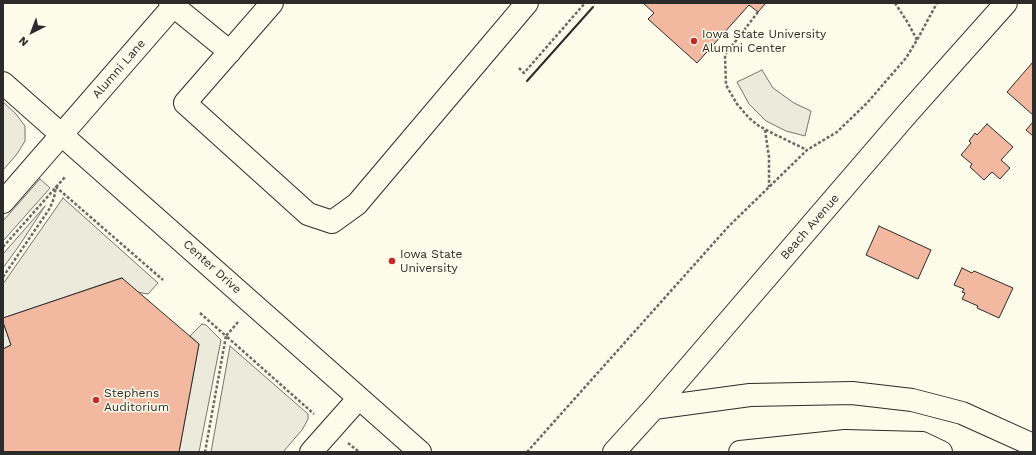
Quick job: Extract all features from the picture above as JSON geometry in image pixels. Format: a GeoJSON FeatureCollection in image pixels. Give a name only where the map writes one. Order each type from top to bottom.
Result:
{"type":"FeatureCollection","features":[{"type":"Feature","properties":{"kind":"street"},"geometry":{"type":"LineString","coordinates":[[272,3],[185,103],[308,214],[332,222],[357,204],[527,3]]}},
{"type":"Feature","properties":{"kind":"street","name":"Beach Avenue"},"geometry":{"type":"LineString","coordinates":[[614,452],[654,408],[907,114],[1006,3]]}},
{"type":"Feature","properties":{"kind":"street"},"geometry":{"type":"LineString","coordinates":[[173,4],[230,52]]}},
{"type":"Feature","properties":{"kind":"street","name":"Alumni Lane"},"geometry":{"type":"LineString","coordinates":[[3,202],[173,4]]}},
{"type":"Feature","properties":{"kind":"street","name":"Center Drive"},"geometry":{"type":"LineString","coordinates":[[3,83],[420,452]]}},
{"type":"Feature","properties":{"kind":"street"},"geometry":{"type":"LineString","coordinates":[[654,408],[750,395],[852,393],[912,400],[962,413],[1033,445]]}},
{"type":"Feature","properties":{"kind":"street"},"geometry":{"type":"LineString","coordinates":[[311,452],[359,398]]}},
{"type":"Feature","properties":{"kind":"street"},"geometry":{"type":"LineString","coordinates":[[740,452],[845,441],[922,443],[942,452]]}},
{"type":"Feature","properties":{"kind":"path"},"geometry":{"type":"LineString","coordinates":[[519,68],[524,73],[585,3]]}},
{"type":"Feature","properties":{"kind":"path"},"geometry":{"type":"LineString","coordinates":[[895,3],[917,40]]}},
{"type":"Feature","properties":{"kind":"path"},"geometry":{"type":"LineString","coordinates":[[527,452],[728,227],[807,150],[837,132],[889,79],[906,58],[937,3]]}},
{"type":"Feature","properties":{"kind":"path"},"geometry":{"type":"LineString","coordinates":[[758,12],[725,55],[726,85],[737,104],[749,118],[764,129],[807,150]]}},
{"type":"Feature","properties":{"kind":"path"},"geometry":{"type":"LineString","coordinates":[[764,129],[769,157],[769,187]]}},
{"type":"Feature","properties":{"kind":"path"},"geometry":{"type":"LineString","coordinates":[[3,247],[65,177]]}},
{"type":"Feature","properties":{"kind":"path"},"geometry":{"type":"LineString","coordinates":[[3,277],[50,208],[56,187]]}},
{"type":"Feature","properties":{"kind":"path"},"geometry":{"type":"LineString","coordinates":[[56,187],[163,280]]}},
{"type":"Feature","properties":{"kind":"path"},"geometry":{"type":"LineString","coordinates":[[200,313],[317,416]]}},
{"type":"Feature","properties":{"kind":"path"},"geometry":{"type":"LineString","coordinates":[[205,452],[226,336],[238,322]]}},
{"type":"Feature","properties":{"kind":"path"},"geometry":{"type":"LineString","coordinates":[[344,439],[359,452]]}},
{"type":"Feature","properties":{"kind":"shaded area"},"geometry":{"type":"Polygon","coordinates":[[[762,70],[773,88],[794,103],[811,111],[805,136],[786,131],[766,121],[749,104],[737,82],[762,70]]]}},
{"type":"Feature","properties":{"kind":"shaded area"},"geometry":{"type":"Polygon","coordinates":[[[3,102],[16,114],[25,126],[25,141],[17,154],[3,170],[3,102]]]}},
{"type":"Feature","properties":{"kind":"shaded area"},"geometry":{"type":"Polygon","coordinates":[[[40,179],[50,188],[3,241],[3,221],[40,179]]]}},
{"type":"Feature","properties":{"kind":"shaded area"},"geometry":{"type":"Polygon","coordinates":[[[63,198],[158,283],[148,294],[137,292],[121,278],[3,318],[3,284],[63,198]]]}},
{"type":"Feature","properties":{"kind":"shaded area"},"geometry":{"type":"Polygon","coordinates":[[[45,206],[19,246],[3,268],[3,254],[45,206]]]}},
{"type":"Feature","properties":{"kind":"shaded area"},"geometry":{"type":"Polygon","coordinates":[[[3,322],[11,345],[3,349],[3,322]]]}},
{"type":"Feature","properties":{"kind":"shaded area"},"geometry":{"type":"Polygon","coordinates":[[[202,324],[206,325],[221,340],[199,452],[179,452],[199,344],[190,336],[202,324]]]}},
{"type":"Feature","properties":{"kind":"shaded area"},"geometry":{"type":"Polygon","coordinates":[[[230,346],[308,414],[308,419],[302,430],[283,452],[211,452],[230,346]]]}},
{"type":"Feature","properties":{"kind":"building","name":"Iowa State University Alumni Center"},"geometry":{"type":"Polygon","coordinates":[[[643,3],[766,3],[758,12],[749,5],[697,63],[648,19],[654,13],[643,3]]]}},
{"type":"Feature","properties":{"kind":"building"},"geometry":{"type":"Polygon","coordinates":[[[1033,62],[1033,115],[1007,92],[1033,62]]]}},
{"type":"Feature","properties":{"kind":"building"},"geometry":{"type":"Polygon","coordinates":[[[1033,122],[1033,136],[1026,130],[1033,122]]]}},
{"type":"Feature","properties":{"kind":"building"},"geometry":{"type":"Polygon","coordinates":[[[987,124],[1013,147],[1001,160],[1010,168],[1000,179],[992,172],[984,180],[970,167],[972,164],[961,155],[971,143],[969,141],[975,133],[977,135],[987,124]]]}},
{"type":"Feature","properties":{"kind":"building"},"geometry":{"type":"Polygon","coordinates":[[[879,226],[931,250],[918,279],[866,255],[879,226]]]}},
{"type":"Feature","properties":{"kind":"building"},"geometry":{"type":"Polygon","coordinates":[[[962,268],[972,273],[974,271],[1013,288],[999,318],[962,299],[965,293],[962,292],[964,289],[954,285],[962,268]]]}},
{"type":"Feature","properties":{"kind":"building","name":"Stephens Auditorium"},"geometry":{"type":"Polygon","coordinates":[[[122,278],[199,344],[179,452],[3,452],[3,349],[11,345],[3,318],[122,278]]]}},
{"type":"Feature","properties":{"kind":"wall"},"geometry":{"type":"LineString","coordinates":[[527,81],[593,7]]}},
{"type":"Feature","properties":{"kind":"place","name":"Iowa State University Alumni Center"},"geometry":{"type":"Point","coordinates":[694,41]}},
{"type":"Feature","properties":{"kind":"place","name":"Iowa State University"},"geometry":{"type":"Point","coordinates":[392,261]}},
{"type":"Feature","properties":{"kind":"place","name":"Stephens Auditorium"},"geometry":{"type":"Point","coordinates":[96,400]}}]}
